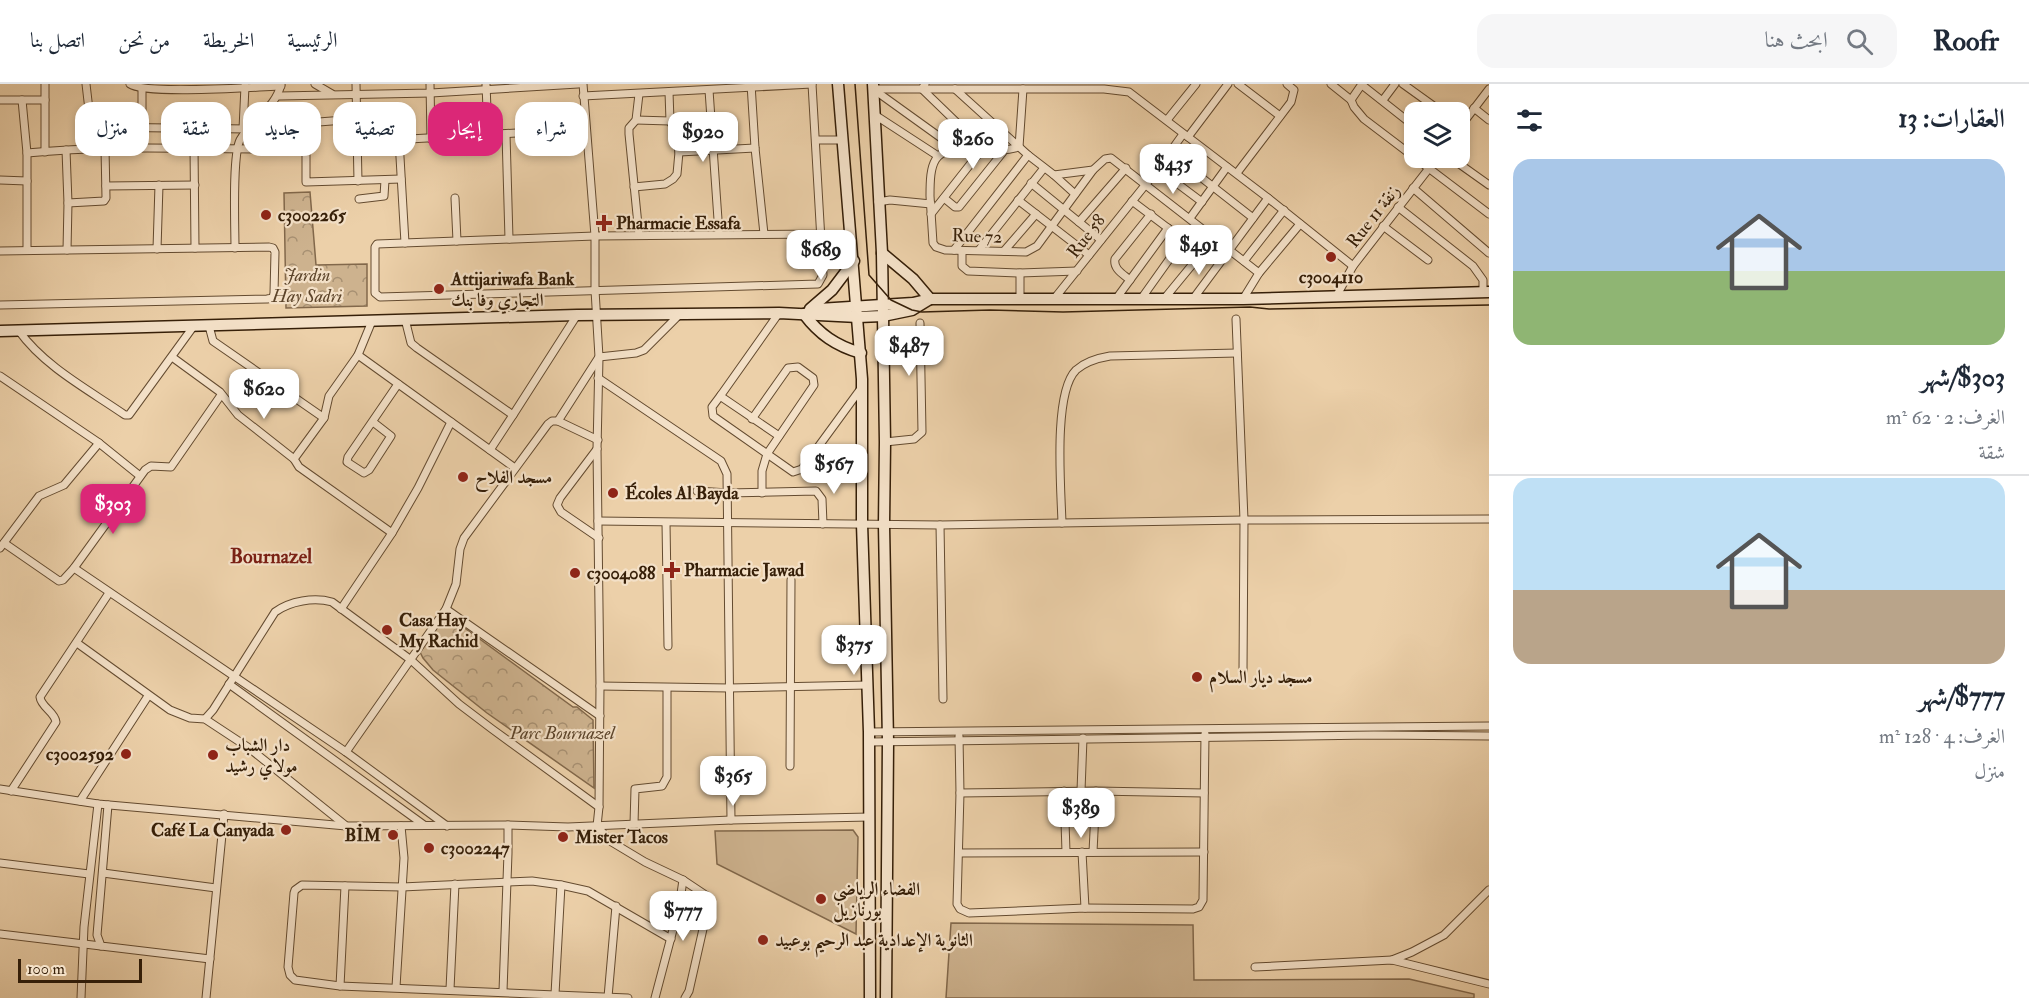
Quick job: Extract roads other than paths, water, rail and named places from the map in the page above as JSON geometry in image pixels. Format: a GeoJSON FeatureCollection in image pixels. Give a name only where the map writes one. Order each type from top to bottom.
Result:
{"type":"FeatureCollection","features":[{"type":"Feature","properties":{"kind":"main road"},"geometry":{"type":"LineString","coordinates":[[838,84],[861,353],[862,524],[869,737],[870,998]]}},
{"type":"Feature","properties":{"kind":"main road"},"geometry":{"type":"LineString","coordinates":[[873,86],[882,253],[885,442],[884,525],[888,737],[886,998]]}},
{"type":"Feature","properties":{"kind":"main road"},"geometry":{"type":"LineString","coordinates":[[882,253],[903,270],[930,299]]}},
{"type":"Feature","properties":{"kind":"main road"},"geometry":{"type":"LineString","coordinates":[[804,314],[832,290],[854,261]]}},
{"type":"Feature","properties":{"kind":"main road"},"geometry":{"type":"LineString","coordinates":[[858,311],[883,303],[913,303],[930,299],[1243,299],[1486,292]]}},
{"type":"Feature","properties":{"kind":"main road"},"geometry":{"type":"LineString","coordinates":[[0,331],[577,315],[804,314],[858,311],[883,316],[912,310],[930,299]]}},
{"type":"Feature","properties":{"kind":"main road"},"geometry":{"type":"LineString","coordinates":[[804,314],[823,335],[847,349],[861,353]]}},
{"type":"Feature","properties":{"kind":"street"},"geometry":{"type":"LineString","coordinates":[[45,84],[45,152]]}},
{"type":"Feature","properties":{"kind":"street"},"geometry":{"type":"LineString","coordinates":[[86,84],[88,102]]}},
{"type":"Feature","properties":{"kind":"street"},"geometry":{"type":"LineString","coordinates":[[130,84],[142,89],[281,85],[279,96],[273,102]]}},
{"type":"Feature","properties":{"kind":"street"},"geometry":{"type":"LineString","coordinates":[[315,84],[332,94]]}},
{"type":"Feature","properties":{"kind":"street"},"geometry":{"type":"LineString","coordinates":[[356,84],[356,102]]}},
{"type":"Feature","properties":{"kind":"street"},"geometry":{"type":"LineString","coordinates":[[430,84],[431,102]]}},
{"type":"Feature","properties":{"kind":"street"},"geometry":{"type":"LineString","coordinates":[[279,96],[431,93],[486,87],[578,84]]}},
{"type":"Feature","properties":{"kind":"street"},"geometry":{"type":"LineString","coordinates":[[583,84],[583,102]]}},
{"type":"Feature","properties":{"kind":"street"},"geometry":{"type":"LineString","coordinates":[[648,84],[648,94]]}},
{"type":"Feature","properties":{"kind":"street"},"geometry":{"type":"LineString","coordinates":[[583,96],[812,84],[816,141],[821,234],[823,275],[821,281],[814,285],[376,296],[375,247],[377,244],[639,235],[821,234]]}},
{"type":"Feature","properties":{"kind":"street"},"geometry":{"type":"LineString","coordinates":[[1129,92],[1134,84]]}},
{"type":"Feature","properties":{"kind":"street"},"geometry":{"type":"LineString","coordinates":[[1167,120],[1196,84]]}},
{"type":"Feature","properties":{"kind":"street","name":"Rue 58"},"geometry":{"type":"LineString","coordinates":[[1054,298],[1228,84]]}},
{"type":"Feature","properties":{"kind":"street"},"geometry":{"type":"LineString","coordinates":[[1238,84],[1280,116]]}},
{"type":"Feature","properties":{"kind":"street"},"geometry":{"type":"LineString","coordinates":[[1331,84],[1351,100],[1364,119],[1489,214]]}},
{"type":"Feature","properties":{"kind":"street"},"geometry":{"type":"LineString","coordinates":[[1351,100],[1362,84],[1404,118]]}},
{"type":"Feature","properties":{"kind":"street"},"geometry":{"type":"LineString","coordinates":[[1383,100],[1395,84]]}},
{"type":"Feature","properties":{"kind":"street"},"geometry":{"type":"LineString","coordinates":[[1403,84],[1428,102]]}},
{"type":"Feature","properties":{"kind":"street"},"geometry":{"type":"LineString","coordinates":[[1237,174],[1293,98],[1294,90],[1288,85]]}},
{"type":"Feature","properties":{"kind":"street"},"geometry":{"type":"LineString","coordinates":[[244,86],[245,102]]}},
{"type":"Feature","properties":{"kind":"street"},"geometry":{"type":"LineString","coordinates":[[751,86],[764,234]]}},
{"type":"Feature","properties":{"kind":"street"},"geometry":{"type":"LineString","coordinates":[[873,86],[924,86],[955,89],[996,86],[1023,89],[1104,89],[1129,92],[1284,210],[1353,266]]}},
{"type":"Feature","properties":{"kind":"street"},"geometry":{"type":"LineString","coordinates":[[873,86],[955,147]]}},
{"type":"Feature","properties":{"kind":"street"},"geometry":{"type":"LineString","coordinates":[[924,86],[983,148]]}},
{"type":"Feature","properties":{"kind":"street"},"geometry":{"type":"LineString","coordinates":[[486,87],[487,102]]}},
{"type":"Feature","properties":{"kind":"street"},"geometry":{"type":"LineString","coordinates":[[142,89],[142,102]]}},
{"type":"Feature","properties":{"kind":"street"},"geometry":{"type":"LineString","coordinates":[[955,89],[1075,194]]}},
{"type":"Feature","properties":{"kind":"street"},"geometry":{"type":"LineString","coordinates":[[1019,147],[1023,89]]}},
{"type":"Feature","properties":{"kind":"street"},"geometry":{"type":"LineString","coordinates":[[1470,113],[1489,89]]}},
{"type":"Feature","properties":{"kind":"street"},"geometry":{"type":"LineString","coordinates":[[709,90],[719,234]]}},
{"type":"Feature","properties":{"kind":"street"},"geometry":{"type":"LineString","coordinates":[[634,187],[665,184],[677,174],[678,152],[676,132],[670,121],[669,92]]}},
{"type":"Feature","properties":{"kind":"street"},"geometry":{"type":"LineString","coordinates":[[639,94],[636,120],[629,128],[628,134],[639,235]]}},
{"type":"Feature","properties":{"kind":"street"},"geometry":{"type":"LineString","coordinates":[[0,100],[45,100]]}},
{"type":"Feature","properties":{"kind":"street"},"geometry":{"type":"LineString","coordinates":[[22,100],[27,153],[27,250]]}},
{"type":"Feature","properties":{"kind":"street"},"geometry":{"type":"LineString","coordinates":[[1474,108],[1489,120]]}},
{"type":"Feature","properties":{"kind":"street"},"geometry":{"type":"LineString","coordinates":[[874,115],[938,156],[955,147],[983,148],[1003,152],[1019,147]]}},
{"type":"Feature","properties":{"kind":"street"},"geometry":{"type":"LineString","coordinates":[[636,120],[670,121]]}},
{"type":"Feature","properties":{"kind":"street"},"geometry":{"type":"LineString","coordinates":[[149,128],[243,129]]}},
{"type":"Feature","properties":{"kind":"street"},"geometry":{"type":"LineString","coordinates":[[503,134],[515,133]]}},
{"type":"Feature","properties":{"kind":"street"},"geometry":{"type":"LineString","coordinates":[[507,134],[509,239]]}},
{"type":"Feature","properties":{"kind":"street"},"geometry":{"type":"LineString","coordinates":[[235,248],[236,150],[243,135]]}},
{"type":"Feature","properties":{"kind":"street"},"geometry":{"type":"LineString","coordinates":[[816,141],[843,140]]}},
{"type":"Feature","properties":{"kind":"street"},"geometry":{"type":"LineString","coordinates":[[678,152],[755,148]]}},
{"type":"Feature","properties":{"kind":"street"},"geometry":{"type":"LineString","coordinates":[[931,214],[983,148]]}},
{"type":"Feature","properties":{"kind":"street"},"geometry":{"type":"LineString","coordinates":[[27,153],[75,149]]}},
{"type":"Feature","properties":{"kind":"street"},"geometry":{"type":"LineString","coordinates":[[66,150],[67,250]]}},
{"type":"Feature","properties":{"kind":"street"},"geometry":{"type":"LineString","coordinates":[[231,150],[243,150]]}},
{"type":"Feature","properties":{"kind":"street"},"geometry":{"type":"LineString","coordinates":[[944,198],[955,207],[959,207],[1003,152]]}},
{"type":"Feature","properties":{"kind":"street"},"geometry":{"type":"LineString","coordinates":[[1170,153],[1253,218]]}},
{"type":"Feature","properties":{"kind":"street"},"geometry":{"type":"LineString","coordinates":[[1028,155],[958,250],[962,267],[968,271],[1020,273],[1077,271]]}},
{"type":"Feature","properties":{"kind":"street"},"geometry":{"type":"LineString","coordinates":[[68,203],[102,202],[106,198],[105,156]]}},
{"type":"Feature","properties":{"kind":"street"},"geometry":{"type":"LineString","coordinates":[[194,156],[195,248]]}},
{"type":"Feature","properties":{"kind":"street"},"geometry":{"type":"LineString","coordinates":[[305,156],[306,182],[401,179]]}},
{"type":"Feature","properties":{"kind":"street"},"geometry":{"type":"LineString","coordinates":[[357,156],[358,181]]}},
{"type":"Feature","properties":{"kind":"street"},"geometry":{"type":"LineString","coordinates":[[400,156],[405,243]]}},
{"type":"Feature","properties":{"kind":"street"},"geometry":{"type":"LineString","coordinates":[[588,156],[595,236],[599,357],[597,449],[600,716],[597,826],[610,841],[645,862],[683,880],[710,898],[689,991],[684,998]]}},
{"type":"Feature","properties":{"kind":"street","name":"Rue 72"},"geometry":{"type":"LineString","coordinates":[[938,156],[931,168],[931,214],[933,243],[936,247],[945,250],[1026,252],[1037,246],[1052,226]]}},
{"type":"Feature","properties":{"kind":"street"},"geometry":{"type":"LineString","coordinates":[[1052,226],[1093,170],[1108,158],[1126,168],[1259,273]]}},
{"type":"Feature","properties":{"kind":"street"},"geometry":{"type":"LineString","coordinates":[[1190,218],[1227,167]]}},
{"type":"Feature","properties":{"kind":"street"},"geometry":{"type":"LineString","coordinates":[[980,250],[1044,168]]}},
{"type":"Feature","properties":{"kind":"street"},"geometry":{"type":"LineString","coordinates":[[1079,222],[1126,168]]}},
{"type":"Feature","properties":{"kind":"street"},"geometry":{"type":"LineString","coordinates":[[1465,168],[1489,185]]}},
{"type":"Feature","properties":{"kind":"street"},"geometry":{"type":"LineString","coordinates":[[1158,169],[1202,202]]}},
{"type":"Feature","properties":{"kind":"street","name":"Rue 11 زنقة"},"geometry":{"type":"LineString","coordinates":[[1337,295],[1353,266],[1428,169]]}},
{"type":"Feature","properties":{"kind":"street"},"geometry":{"type":"LineString","coordinates":[[1054,176],[1093,170]]}},
{"type":"Feature","properties":{"kind":"street"},"geometry":{"type":"LineString","coordinates":[[0,180],[27,181]]}},
{"type":"Feature","properties":{"kind":"street"},"geometry":{"type":"LineString","coordinates":[[359,199],[384,196],[385,180]]}},
{"type":"Feature","properties":{"kind":"street"},"geometry":{"type":"LineString","coordinates":[[1031,183],[1101,240]]}},
{"type":"Feature","properties":{"kind":"street"},"geometry":{"type":"LineString","coordinates":[[157,249],[159,185]]}},
{"type":"Feature","properties":{"kind":"street"},"geometry":{"type":"LineString","coordinates":[[106,186],[195,185]]}},
{"type":"Feature","properties":{"kind":"street"},"geometry":{"type":"LineString","coordinates":[[1413,188],[1489,254]]}},
{"type":"Feature","properties":{"kind":"street"},"geometry":{"type":"LineString","coordinates":[[455,198],[457,241]]}},
{"type":"Feature","properties":{"kind":"street"},"geometry":{"type":"LineString","coordinates":[[1193,299],[1268,198]]}},
{"type":"Feature","properties":{"kind":"street"},"geometry":{"type":"LineString","coordinates":[[878,202],[890,200],[931,204]]}},
{"type":"Feature","properties":{"kind":"street"},"geometry":{"type":"LineString","coordinates":[[1018,200],[1089,255]]}},
{"type":"Feature","properties":{"kind":"street"},"geometry":{"type":"LineString","coordinates":[[1132,201],[1201,253]]}},
{"type":"Feature","properties":{"kind":"street"},"geometry":{"type":"LineString","coordinates":[[1398,207],[1480,273],[1486,292]]}},
{"type":"Feature","properties":{"kind":"street"},"geometry":{"type":"LineString","coordinates":[[1244,261],[1284,210]]}},
{"type":"Feature","properties":{"kind":"street"},"geometry":{"type":"LineString","coordinates":[[1004,252],[1036,214]]}},
{"type":"Feature","properties":{"kind":"street"},"geometry":{"type":"LineString","coordinates":[[1130,280],[1116,268],[1115,259],[1151,214]]}},
{"type":"Feature","properties":{"kind":"street"},"geometry":{"type":"LineString","coordinates":[[1243,299],[1259,273],[1300,224]]}},
{"type":"Feature","properties":{"kind":"street"},"geometry":{"type":"LineString","coordinates":[[1383,226],[1428,261]]}},
{"type":"Feature","properties":{"kind":"street"},"geometry":{"type":"LineString","coordinates":[[1116,298],[1168,228]]}},
{"type":"Feature","properties":{"kind":"street"},"geometry":{"type":"LineString","coordinates":[[1164,299],[1215,237]]}},
{"type":"Feature","properties":{"kind":"street"},"geometry":{"type":"LineString","coordinates":[[1141,299],[1183,240]]}},
{"type":"Feature","properties":{"kind":"street"},"geometry":{"type":"LineString","coordinates":[[0,250],[273,248],[274,284],[273,298],[267,299],[0,305]]}},
{"type":"Feature","properties":{"kind":"street"},"geometry":{"type":"LineString","coordinates":[[1020,273],[1020,298]]}},
{"type":"Feature","properties":{"kind":"street"},"geometry":{"type":"LineString","coordinates":[[779,313],[712,407],[713,416],[793,472],[802,469],[862,387]]}},
{"type":"Feature","properties":{"kind":"street"},"geometry":{"type":"LineString","coordinates":[[599,357],[644,350],[680,314]]}},
{"type":"Feature","properties":{"kind":"street"},"geometry":{"type":"LineString","coordinates":[[490,450],[577,315]]}},
{"type":"Feature","properties":{"kind":"street"},"geometry":{"type":"LineString","coordinates":[[405,319],[411,343],[513,415]]}},
{"type":"Feature","properties":{"kind":"street"},"geometry":{"type":"LineString","coordinates":[[1236,320],[1244,520],[1243,670]]}},
{"type":"Feature","properties":{"kind":"street"},"geometry":{"type":"LineString","coordinates":[[294,459],[324,418],[329,396],[357,356],[372,321]]}},
{"type":"Feature","properties":{"kind":"street"},"geometry":{"type":"LineString","coordinates":[[885,442],[914,440],[922,432],[920,323]]}},
{"type":"Feature","properties":{"kind":"street"},"geometry":{"type":"LineString","coordinates":[[19,331],[32,347],[52,364],[125,415],[129,415],[193,327]]}},
{"type":"Feature","properties":{"kind":"street"},"geometry":{"type":"LineString","coordinates":[[208,327],[213,341],[324,418]]}},
{"type":"Feature","properties":{"kind":"street"},"geometry":{"type":"LineString","coordinates":[[1062,523],[1061,409],[1068,381],[1075,371],[1094,359],[1110,356],[1237,353]]}},
{"type":"Feature","properties":{"kind":"street"},"geometry":{"type":"LineString","coordinates":[[357,356],[515,468]]}},
{"type":"Feature","properties":{"kind":"street"},"geometry":{"type":"LineString","coordinates":[[172,357],[221,395],[238,415],[294,459],[299,467],[392,533]]}},
{"type":"Feature","properties":{"kind":"street"},"geometry":{"type":"LineString","coordinates":[[558,421],[599,357]]}},
{"type":"Feature","properties":{"kind":"street"},"geometry":{"type":"LineString","coordinates":[[752,419],[788,368],[798,367],[813,378],[813,385],[768,454],[762,471],[762,493]]}},
{"type":"Feature","properties":{"kind":"street"},"geometry":{"type":"LineString","coordinates":[[0,376],[99,443],[140,476]]}},
{"type":"Feature","properties":{"kind":"street"},"geometry":{"type":"LineString","coordinates":[[598,378],[722,461],[727,474],[730,820]]}},
{"type":"Feature","properties":{"kind":"street"},"geometry":{"type":"LineString","coordinates":[[373,422],[391,436],[369,470],[364,473],[347,462],[347,459],[398,384]]}},
{"type":"Feature","properties":{"kind":"street"},"geometry":{"type":"LineString","coordinates":[[721,394],[723,398],[779,436]]}},
{"type":"Feature","properties":{"kind":"street"},"geometry":{"type":"LineString","coordinates":[[99,443],[64,485],[39,496],[2,545],[59,581],[63,580],[74,568],[140,476],[151,466],[171,467],[221,395]]}},
{"type":"Feature","properties":{"kind":"street"},"geometry":{"type":"LineString","coordinates":[[346,752],[446,609],[456,584],[460,549],[464,538],[548,424],[558,421],[598,441]]}},
{"type":"Feature","properties":{"kind":"street"},"geometry":{"type":"LineString","coordinates":[[341,609],[392,533],[418,488],[451,422]]}},
{"type":"Feature","properties":{"kind":"street"},"geometry":{"type":"LineString","coordinates":[[597,449],[557,505],[561,512],[599,538]]}},
{"type":"Feature","properties":{"kind":"street"},"geometry":{"type":"LineString","coordinates":[[697,491],[728,493],[816,491],[822,499],[823,524]]}},
{"type":"Feature","properties":{"kind":"street"},"geometry":{"type":"LineString","coordinates":[[598,521],[940,525],[1489,519]]}},
{"type":"Feature","properties":{"kind":"street"},"geometry":{"type":"LineString","coordinates":[[666,523],[668,646]]}},
{"type":"Feature","properties":{"kind":"street"},"geometry":{"type":"LineString","coordinates":[[940,525],[943,699]]}},
{"type":"Feature","properties":{"kind":"street"},"geometry":{"type":"LineString","coordinates":[[74,568],[235,675],[447,826]]}},
{"type":"Feature","properties":{"kind":"street"},"geometry":{"type":"LineString","coordinates":[[790,766],[791,580]]}},
{"type":"Feature","properties":{"kind":"street"},"geometry":{"type":"LineString","coordinates":[[11,791],[56,722],[55,717],[41,702],[40,697],[109,593]]}},
{"type":"Feature","properties":{"kind":"street"},"geometry":{"type":"LineString","coordinates":[[205,719],[275,612],[284,606],[323,600],[332,602],[411,660],[459,704],[599,807]]}},
{"type":"Feature","properties":{"kind":"street"},"geometry":{"type":"LineString","coordinates":[[446,609],[600,716]]}},
{"type":"Feature","properties":{"kind":"street"},"geometry":{"type":"LineString","coordinates":[[77,643],[148,696],[176,713],[190,718],[205,719],[249,748],[346,826]]}},
{"type":"Feature","properties":{"kind":"street"},"geometry":{"type":"LineString","coordinates":[[229,684],[425,826]]}},
{"type":"Feature","properties":{"kind":"street"},"geometry":{"type":"LineString","coordinates":[[600,686],[729,688],[868,685]]}},
{"type":"Feature","properties":{"kind":"street"},"geometry":{"type":"LineString","coordinates":[[634,824],[635,789],[662,786],[665,783],[667,688]]}},
{"type":"Feature","properties":{"kind":"street"},"geometry":{"type":"LineString","coordinates":[[80,801],[148,696]]}},
{"type":"Feature","properties":{"kind":"street"},"geometry":{"type":"LineString","coordinates":[[888,737],[959,730],[1489,726]]}},
{"type":"Feature","properties":{"kind":"street"},"geometry":{"type":"LineString","coordinates":[[959,730],[957,904],[964,912],[1084,908],[1193,909],[1199,907],[1203,900],[1205,727]]}},
{"type":"Feature","properties":{"kind":"street"},"geometry":{"type":"LineString","coordinates":[[869,737],[959,740],[1205,736],[1489,736]]}},
{"type":"Feature","properties":{"kind":"street"},"geometry":{"type":"LineString","coordinates":[[1081,791],[1083,738]]}},
{"type":"Feature","properties":{"kind":"street"},"geometry":{"type":"LineString","coordinates":[[0,789],[98,804],[346,826],[568,827],[870,817]]}},
{"type":"Feature","properties":{"kind":"street"},"geometry":{"type":"LineString","coordinates":[[1064,791],[1066,852]]}},
{"type":"Feature","properties":{"kind":"street"},"geometry":{"type":"LineString","coordinates":[[960,793],[1096,791],[1204,793]]}},
{"type":"Feature","properties":{"kind":"street"},"geometry":{"type":"LineString","coordinates":[[1093,852],[1096,791]]}},
{"type":"Feature","properties":{"kind":"street"},"geometry":{"type":"LineString","coordinates":[[81,998],[84,927],[98,804]]}},
{"type":"Feature","properties":{"kind":"street"},"geometry":{"type":"LineString","coordinates":[[101,946],[97,935],[108,805]]}},
{"type":"Feature","properties":{"kind":"street"},"geometry":{"type":"LineString","coordinates":[[206,998],[224,814]]}},
{"type":"Feature","properties":{"kind":"street"},"geometry":{"type":"LineString","coordinates":[[503,991],[508,825]]}},
{"type":"Feature","properties":{"kind":"street"},"geometry":{"type":"LineString","coordinates":[[396,987],[404,858],[401,826]]}},
{"type":"Feature","properties":{"kind":"street"},"geometry":{"type":"LineString","coordinates":[[1082,852],[1084,908]]}},
{"type":"Feature","properties":{"kind":"street"},"geometry":{"type":"LineString","coordinates":[[959,853],[1204,852]]}},
{"type":"Feature","properties":{"kind":"street"},"geometry":{"type":"LineString","coordinates":[[0,863],[89,874]]}},
{"type":"Feature","properties":{"kind":"street"},"geometry":{"type":"LineString","coordinates":[[104,873],[216,888]]}},
{"type":"Feature","properties":{"kind":"street"},"geometry":{"type":"LineString","coordinates":[[655,998],[671,939],[683,880]]}},
{"type":"Feature","properties":{"kind":"street"},"geometry":{"type":"LineString","coordinates":[[628,998],[340,986],[295,980],[290,975],[289,959],[295,890],[302,885],[402,887],[532,881],[588,891],[671,939]]}},
{"type":"Feature","properties":{"kind":"street"},"geometry":{"type":"LineString","coordinates":[[450,989],[455,884]]}},
{"type":"Feature","properties":{"kind":"street"},"geometry":{"type":"LineString","coordinates":[[555,994],[561,885]]}},
{"type":"Feature","properties":{"kind":"street"},"geometry":{"type":"LineString","coordinates":[[340,986],[345,886]]}},
{"type":"Feature","properties":{"kind":"street"},"geometry":{"type":"LineString","coordinates":[[1392,960],[1444,935],[1489,890]]}},
{"type":"Feature","properties":{"kind":"street"},"geometry":{"type":"LineString","coordinates":[[608,997],[616,906]]}},
{"type":"Feature","properties":{"kind":"street"},"geometry":{"type":"LineString","coordinates":[[0,934],[210,959]]}},
{"type":"Feature","properties":{"kind":"street"},"geometry":{"type":"LineString","coordinates":[[1255,967],[1392,960],[1489,984]]}},
{"type":"Feature","properties":{"kind":"tram line"},"geometry":{"type":"LineString","coordinates":[[855,84],[869,275],[891,300],[912,310],[922,312],[990,310],[1063,312],[1250,307],[1269,309],[1489,305]]}},
{"type":"Feature","properties":{"kind":"place","name":"c3002265"},"geometry":{"type":"Point","coordinates":[266,215]}},
{"type":"Feature","properties":{"kind":"place","name":"Pharmacie Essafa"},"geometry":{"type":"Point","coordinates":[604,223]}},
{"type":"Feature","properties":{"kind":"place","name":"c3004110"},"geometry":{"type":"Point","coordinates":[1331,257]}},
{"type":"Feature","properties":{"kind":"place","name":"Attijariwafa Bank التجاري وفا بنك"},"geometry":{"type":"Point","coordinates":[439,289]}},
{"type":"Feature","properties":{"kind":"place","name":"مسجد الفلاح"},"geometry":{"type":"Point","coordinates":[463,477]}},
{"type":"Feature","properties":{"kind":"place","name":"Écoles Al Bayda"},"geometry":{"type":"Point","coordinates":[613,493]}},
{"type":"Feature","properties":{"kind":"place","name":"Pharmacie Jawad"},"geometry":{"type":"Point","coordinates":[672,570]}},
{"type":"Feature","properties":{"kind":"place","name":"c3004088"},"geometry":{"type":"Point","coordinates":[575,573]}},
{"type":"Feature","properties":{"kind":"place","name":"Casa Hay My Rachid"},"geometry":{"type":"Point","coordinates":[387,630]}},
{"type":"Feature","properties":{"kind":"place","name":"مسجد ديار السلام"},"geometry":{"type":"Point","coordinates":[1197,677]}},
{"type":"Feature","properties":{"kind":"place","name":"c3002592"},"geometry":{"type":"Point","coordinates":[126,754]}},
{"type":"Feature","properties":{"kind":"place","name":"دار الشباب مولاي رشيد"},"geometry":{"type":"Point","coordinates":[213,755]}},
{"type":"Feature","properties":{"kind":"place","name":"Café La Canyada"},"geometry":{"type":"Point","coordinates":[286,830]}},
{"type":"Feature","properties":{"kind":"place","name":"BİM"},"geometry":{"type":"Point","coordinates":[393,835]}},
{"type":"Feature","properties":{"kind":"place","name":"Mister Tacos"},"geometry":{"type":"Point","coordinates":[563,837]}},
{"type":"Feature","properties":{"kind":"place","name":"c3002247"},"geometry":{"type":"Point","coordinates":[429,848]}},
{"type":"Feature","properties":{"kind":"place","name":"الفضاء الرياضي بورنازيل"},"geometry":{"type":"Point","coordinates":[821,899]}},
{"type":"Feature","properties":{"kind":"place","name":"الثانوية الإعدادية عبد الرحيم بوعبيد"},"geometry":{"type":"Point","coordinates":[763,940]}},
{"type":"Feature","properties":{"kind":"district","name":"Bournazel"},"geometry":{"type":"Point","coordinates":[271,556]}},
{"type":"Feature","properties":{"kind":"park label","name":"Jardin Hay Sadri"},"geometry":{"type":"Point","coordinates":[307,285]}},
{"type":"Feature","properties":{"kind":"park label","name":"Parc Bournazel"},"geometry":{"type":"Point","coordinates":[562,733]}}]}
